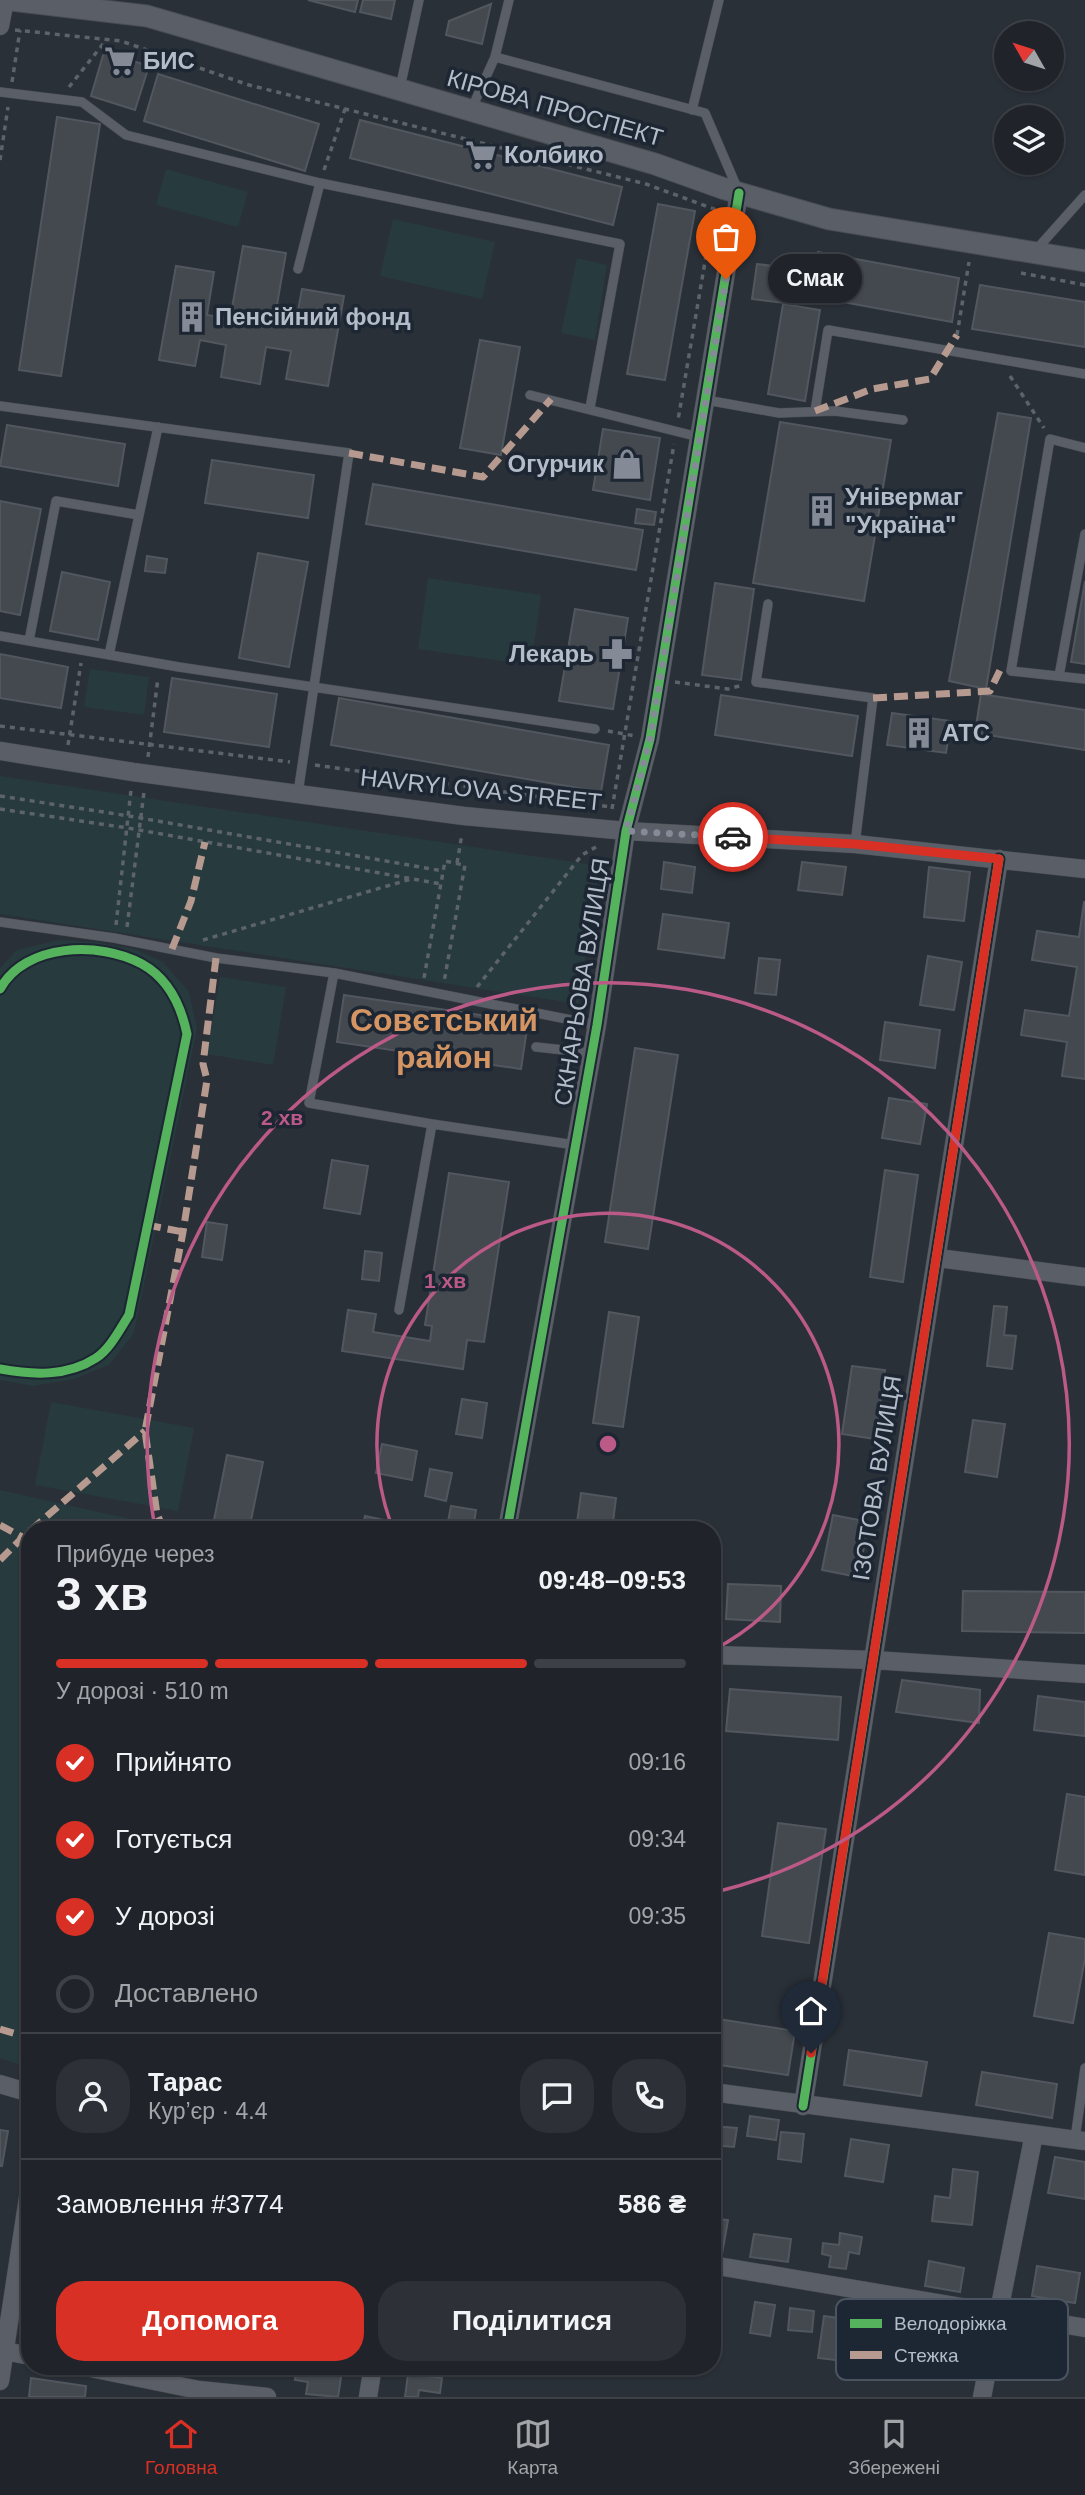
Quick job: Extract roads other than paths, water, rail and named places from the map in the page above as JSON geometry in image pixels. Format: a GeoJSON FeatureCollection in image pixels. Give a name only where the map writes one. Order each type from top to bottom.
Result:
{"type":"FeatureCollection","features":[{"type":"Feature","properties":{"kind":"street"},"geometry":{"type":"LineString","coordinates":[[5,0],[5,28]]}},
{"type":"Feature","properties":{"kind":"street","name":"КІРОВА ПРОСПЕКТ"},"geometry":{"type":"LineString","coordinates":[[11,0],[147,16],[655,164],[739,193],[829,219],[1085,261]]}},
{"type":"Feature","properties":{"kind":"street","name":"СКНАРЬОВА ВУЛИЦЯ"},"geometry":{"type":"LineString","coordinates":[[509,1521],[597,1025],[626,831],[650,739],[739,193]]}},
{"type":"Feature","properties":{"kind":"street","name":"HAVRYLOVA STREET"},"geometry":{"type":"LineString","coordinates":[[0,751],[140,773],[464,816],[626,831],[855,844],[1085,869]]}},
{"type":"Feature","properties":{"kind":"street","name":"ІЗОТОВА ВУЛИЦЯ"},"geometry":{"type":"LineString","coordinates":[[803,2106],[999,859]]}},
{"type":"Feature","properties":{"kind":"street"},"geometry":{"type":"LineString","coordinates":[[938,1258],[1085,1277]]}},
{"type":"Feature","properties":{"kind":"street"},"geometry":{"type":"LineString","coordinates":[[721,1655],[873,1660],[1085,1674]]}},
{"type":"Feature","properties":{"kind":"street"},"geometry":{"type":"LineString","coordinates":[[0,2084],[21,2090]]}},
{"type":"Feature","properties":{"kind":"street"},"geometry":{"type":"LineString","coordinates":[[721,2093],[1080,2140]]}},
{"type":"Feature","properties":{"kind":"street"},"geometry":{"type":"LineString","coordinates":[[1001,2299],[1034,2134]]}},
{"type":"Feature","properties":{"kind":"street"},"geometry":{"type":"LineString","coordinates":[[0,2381],[21,2244]]}},
{"type":"Feature","properties":{"kind":"street"},"geometry":{"type":"LineString","coordinates":[[721,2267],[913,2299]]}},
{"type":"Feature","properties":{"kind":"street"},"geometry":{"type":"LineString","coordinates":[[5,2350],[21,2354]]}},
{"type":"Feature","properties":{"kind":"street"},"geometry":{"type":"LineString","coordinates":[[125,2375],[199,2390],[267,2397]]}},
{"type":"Feature","properties":{"kind":"street"},"geometry":{"type":"LineString","coordinates":[[368,2397],[372,2375]]}},
{"type":"Feature","properties":{"kind":"lane"},"geometry":{"type":"LineString","coordinates":[[400,90],[419,0]]}},
{"type":"Feature","properties":{"kind":"lane"},"geometry":{"type":"LineString","coordinates":[[471,110],[495,57],[509,0]]}},
{"type":"Feature","properties":{"kind":"lane"},"geometry":{"type":"LineString","coordinates":[[692,110],[719,0]]}},
{"type":"Feature","properties":{"kind":"lane"},"geometry":{"type":"LineString","coordinates":[[495,57],[705,113],[739,193]]}},
{"type":"Feature","properties":{"kind":"lane"},"geometry":{"type":"LineString","coordinates":[[0,92],[82,102],[126,135],[320,183],[620,244],[590,408]]}},
{"type":"Feature","properties":{"kind":"lane"},"geometry":{"type":"LineString","coordinates":[[298,269],[320,183]]}},
{"type":"Feature","properties":{"kind":"lane"},"geometry":{"type":"LineString","coordinates":[[1034,253],[1085,195]]}},
{"type":"Feature","properties":{"kind":"lane"},"geometry":{"type":"LineString","coordinates":[[815,411],[828,330],[1085,374]]}},
{"type":"Feature","properties":{"kind":"lane"},"geometry":{"type":"LineString","coordinates":[[530,395],[699,437]]}},
{"type":"Feature","properties":{"kind":"lane"},"geometry":{"type":"LineString","coordinates":[[706,400],[779,413],[863,413],[903,420]]}},
{"type":"Feature","properties":{"kind":"lane"},"geometry":{"type":"LineString","coordinates":[[0,406],[349,453],[298,793]]}},
{"type":"Feature","properties":{"kind":"lane"},"geometry":{"type":"LineString","coordinates":[[109,655],[158,427]]}},
{"type":"Feature","properties":{"kind":"lane"},"geometry":{"type":"LineString","coordinates":[[1085,448],[1051,439],[1010,671],[1085,679]]}},
{"type":"Feature","properties":{"kind":"lane"},"geometry":{"type":"LineString","coordinates":[[29,641],[56,501],[139,515]]}},
{"type":"Feature","properties":{"kind":"lane"},"geometry":{"type":"LineString","coordinates":[[1059,676],[1085,534]]}},
{"type":"Feature","properties":{"kind":"lane"},"geometry":{"type":"LineString","coordinates":[[768,604],[756,682],[873,698],[855,844]]}},
{"type":"Feature","properties":{"kind":"lane"},"geometry":{"type":"LineString","coordinates":[[0,636],[313,688],[595,729]]}},
{"type":"Feature","properties":{"kind":"lane"},"geometry":{"type":"LineString","coordinates":[[0,922],[126,939],[216,958],[334,973],[597,1025]]}},
{"type":"Feature","properties":{"kind":"lane"},"geometry":{"type":"LineString","coordinates":[[334,973],[309,1103],[575,1145]]}},
{"type":"Feature","properties":{"kind":"lane"},"geometry":{"type":"LineString","coordinates":[[536,1047],[592,1053]]}},
{"type":"Feature","properties":{"kind":"lane"},"geometry":{"type":"LineString","coordinates":[[399,1310],[432,1124]]}},
{"type":"Feature","properties":{"kind":"lane"},"geometry":{"type":"LineString","coordinates":[[1080,2140],[1085,2068]]}},
{"type":"Feature","properties":{"kind":"place","name":"БИС"},"geometry":{"type":"Point","coordinates":[120,61]}},
{"type":"Feature","properties":{"kind":"place","name":"Колбико"},"geometry":{"type":"Point","coordinates":[481,155]}},
{"type":"Feature","properties":{"kind":"place","name":"Смак"},"geometry":{"type":"Point","coordinates":[726,279]}},
{"type":"Feature","properties":{"kind":"place","name":"Пенсійний фонд"},"geometry":{"type":"Point","coordinates":[192,317]}},
{"type":"Feature","properties":{"kind":"place","name":"Огурчик"},"geometry":{"type":"Point","coordinates":[627,464]}},
{"type":"Feature","properties":{"kind":"place","name":"Універмаг \"Україна\""},"geometry":{"type":"Point","coordinates":[822,511]}},
{"type":"Feature","properties":{"kind":"place","name":"Лекарь"},"geometry":{"type":"Point","coordinates":[617,654]}},
{"type":"Feature","properties":{"kind":"place","name":"АТС"},"geometry":{"type":"Point","coordinates":[919,733]}},
{"type":"Feature","properties":{"kind":"district","name":"Совєтський район"},"geometry":{"type":"Point","coordinates":[444,1038]}}]}
